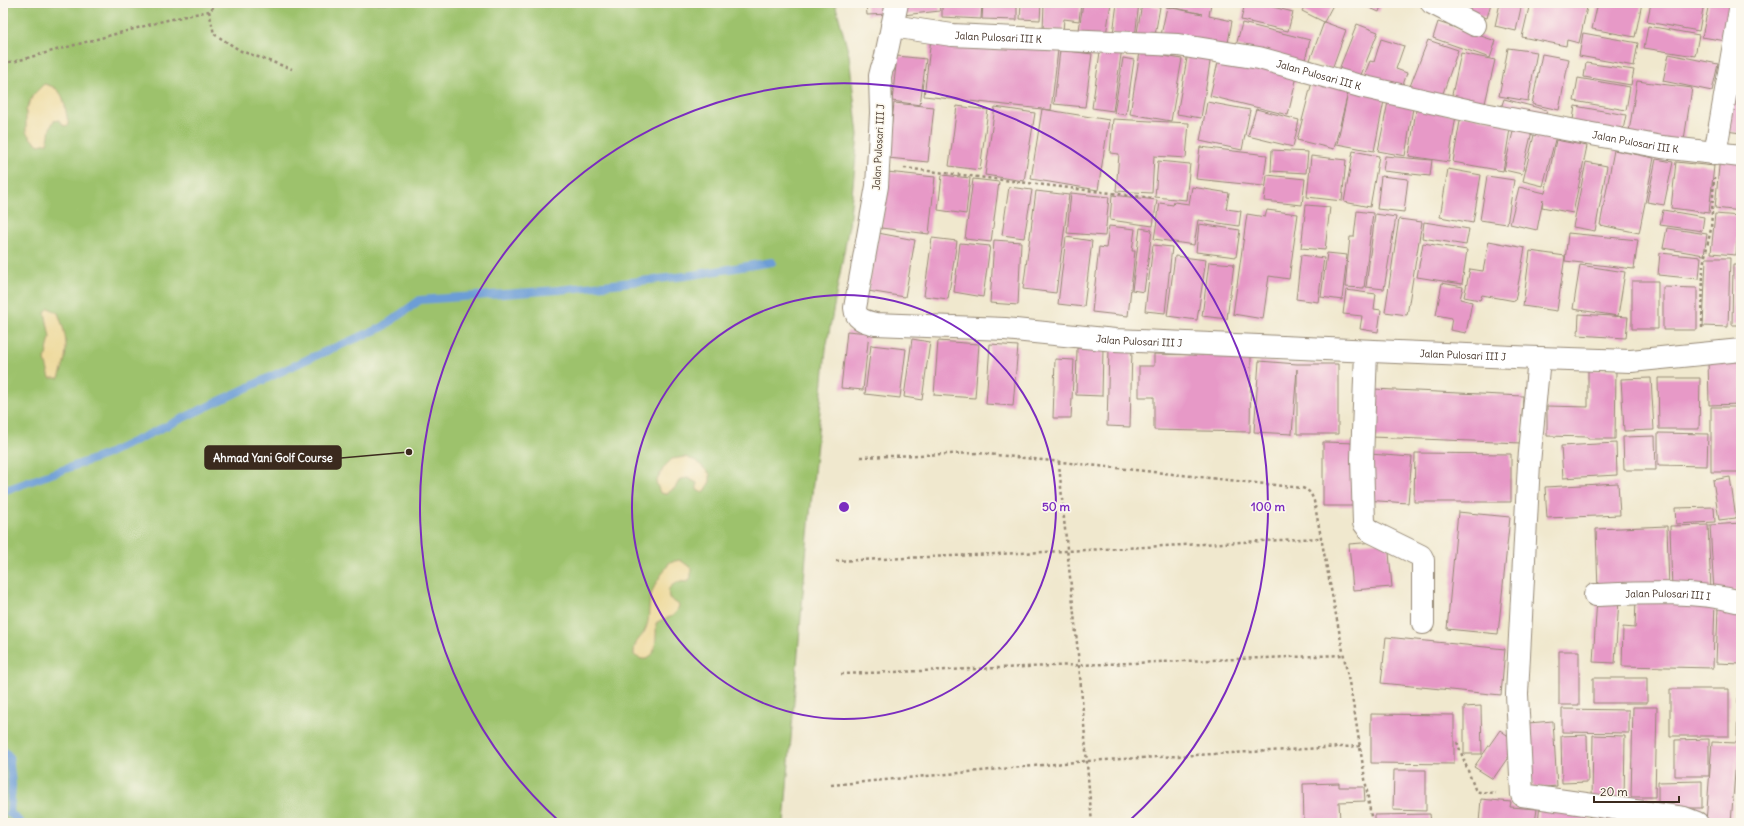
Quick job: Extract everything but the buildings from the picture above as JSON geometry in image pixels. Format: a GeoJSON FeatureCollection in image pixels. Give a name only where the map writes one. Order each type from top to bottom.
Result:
{"type":"FeatureCollection","features":[{"type":"Feature","properties":{"kind":"street","name":"Jalan Pulosari III J"},"geometry":{"type":"LineString","coordinates":[[897,3],[884,65],[880,76],[881,113],[876,191],[855,308],[858,318],[875,324],[1005,329],[1115,340],[1366,352],[1630,361],[1741,350]]}},
{"type":"Feature","properties":{"kind":"street"},"geometry":{"type":"LineString","coordinates":[[1432,3],[1475,25]]}},
{"type":"Feature","properties":{"kind":"street"},"geometry":{"type":"LineString","coordinates":[[1715,154],[1741,4]]}},
{"type":"Feature","properties":{"kind":"street","name":"Jalan Pulosari III K"},"geometry":{"type":"LineString","coordinates":[[892,26],[952,35],[1178,45],[1259,58],[1360,86],[1484,114],[1662,147],[1741,156]]}},
{"type":"Feature","properties":{"kind":"street"},"geometry":{"type":"LineString","coordinates":[[1366,352],[1362,459],[1364,524],[1370,531],[1421,556],[1424,560],[1423,623]]}},
{"type":"Feature","properties":{"kind":"street"},"geometry":{"type":"LineString","coordinates":[[1539,358],[1529,463],[1517,694],[1522,795],[1684,818],[1697,823]]}},
{"type":"Feature","properties":{"kind":"street","name":"Jalan Pulosari III I"},"geometry":{"type":"LineString","coordinates":[[1595,595],[1654,593],[1718,597],[1741,602]]}},
{"type":"Feature","properties":{"kind":"path"},"geometry":{"type":"LineString","coordinates":[[3,63],[16,61],[163,21],[209,11],[218,3]]}},
{"type":"Feature","properties":{"kind":"path"},"geometry":{"type":"LineString","coordinates":[[209,11],[214,34],[241,51],[292,69]]}},
{"type":"Feature","properties":{"kind":"path"},"geometry":{"type":"LineString","coordinates":[[1702,354],[1703,265],[1711,229],[1715,154]]}},
{"type":"Feature","properties":{"kind":"path"},"geometry":{"type":"LineString","coordinates":[[878,165],[1152,198]]}},
{"type":"Feature","properties":{"kind":"path"},"geometry":{"type":"LineString","coordinates":[[860,457],[978,454],[1302,488],[1308,490],[1312,496],[1343,655],[1360,746],[1372,823]]}},
{"type":"Feature","properties":{"kind":"path"},"geometry":{"type":"LineString","coordinates":[[1058,462],[1066,551],[1079,665],[1092,823]]}},
{"type":"Feature","properties":{"kind":"path"},"geometry":{"type":"LineString","coordinates":[[836,561],[1320,538]]}},
{"type":"Feature","properties":{"kind":"path"},"geometry":{"type":"LineString","coordinates":[[841,674],[1343,655]]}},
{"type":"Feature","properties":{"kind":"path"},"geometry":{"type":"LineString","coordinates":[[1457,742],[1476,791],[1522,795]]}},
{"type":"Feature","properties":{"kind":"path"},"geometry":{"type":"LineString","coordinates":[[831,785],[1086,761],[1360,746]]}},
{"type":"Feature","properties":{"kind":"green space"},"geometry":{"type":"Polygon","coordinates":[[[3,3],[835,3],[849,55],[858,135],[849,225],[826,349],[806,556],[784,823],[3,823],[3,3]]]}},
{"type":"Feature","properties":{"kind":"sand"},"geometry":{"type":"Polygon","coordinates":[[[44,84],[52,86],[61,94],[69,125],[64,126],[59,120],[54,121],[47,143],[39,145],[32,140],[26,132],[26,110],[33,95],[44,84]]]}},
{"type":"Feature","properties":{"kind":"sand"},"geometry":{"type":"Polygon","coordinates":[[[49,308],[58,313],[64,330],[66,353],[59,378],[50,378],[45,360],[50,337],[45,312],[49,308]]]}},
{"type":"Feature","properties":{"kind":"sand"},"geometry":{"type":"Polygon","coordinates":[[[685,457],[696,461],[710,474],[710,481],[706,490],[701,492],[697,490],[697,483],[688,478],[680,479],[675,488],[666,494],[660,493],[656,482],[664,467],[672,459],[685,457]]]}},
{"type":"Feature","properties":{"kind":"sand"},"geometry":{"type":"Polygon","coordinates":[[[680,560],[691,568],[691,577],[688,582],[672,585],[668,590],[669,598],[679,605],[677,610],[673,616],[656,623],[654,651],[648,658],[640,658],[634,655],[634,649],[636,642],[644,632],[647,624],[650,600],[653,590],[670,562],[680,560]]]}},
{"type":"Feature","properties":{"kind":"waterway"},"geometry":{"type":"LineString","coordinates":[[3,491],[105,455],[308,359],[383,327],[420,300],[559,290],[686,276],[772,262]]}},
{"type":"Feature","properties":{"kind":"waterway"},"geometry":{"type":"LineString","coordinates":[[3,750],[9,756],[12,785],[10,813],[21,823]]}},
{"type":"Feature","properties":{"kind":"place","name":"Ahmad Yani Golf Course"},"geometry":{"type":"Point","coordinates":[409,452]}}]}
